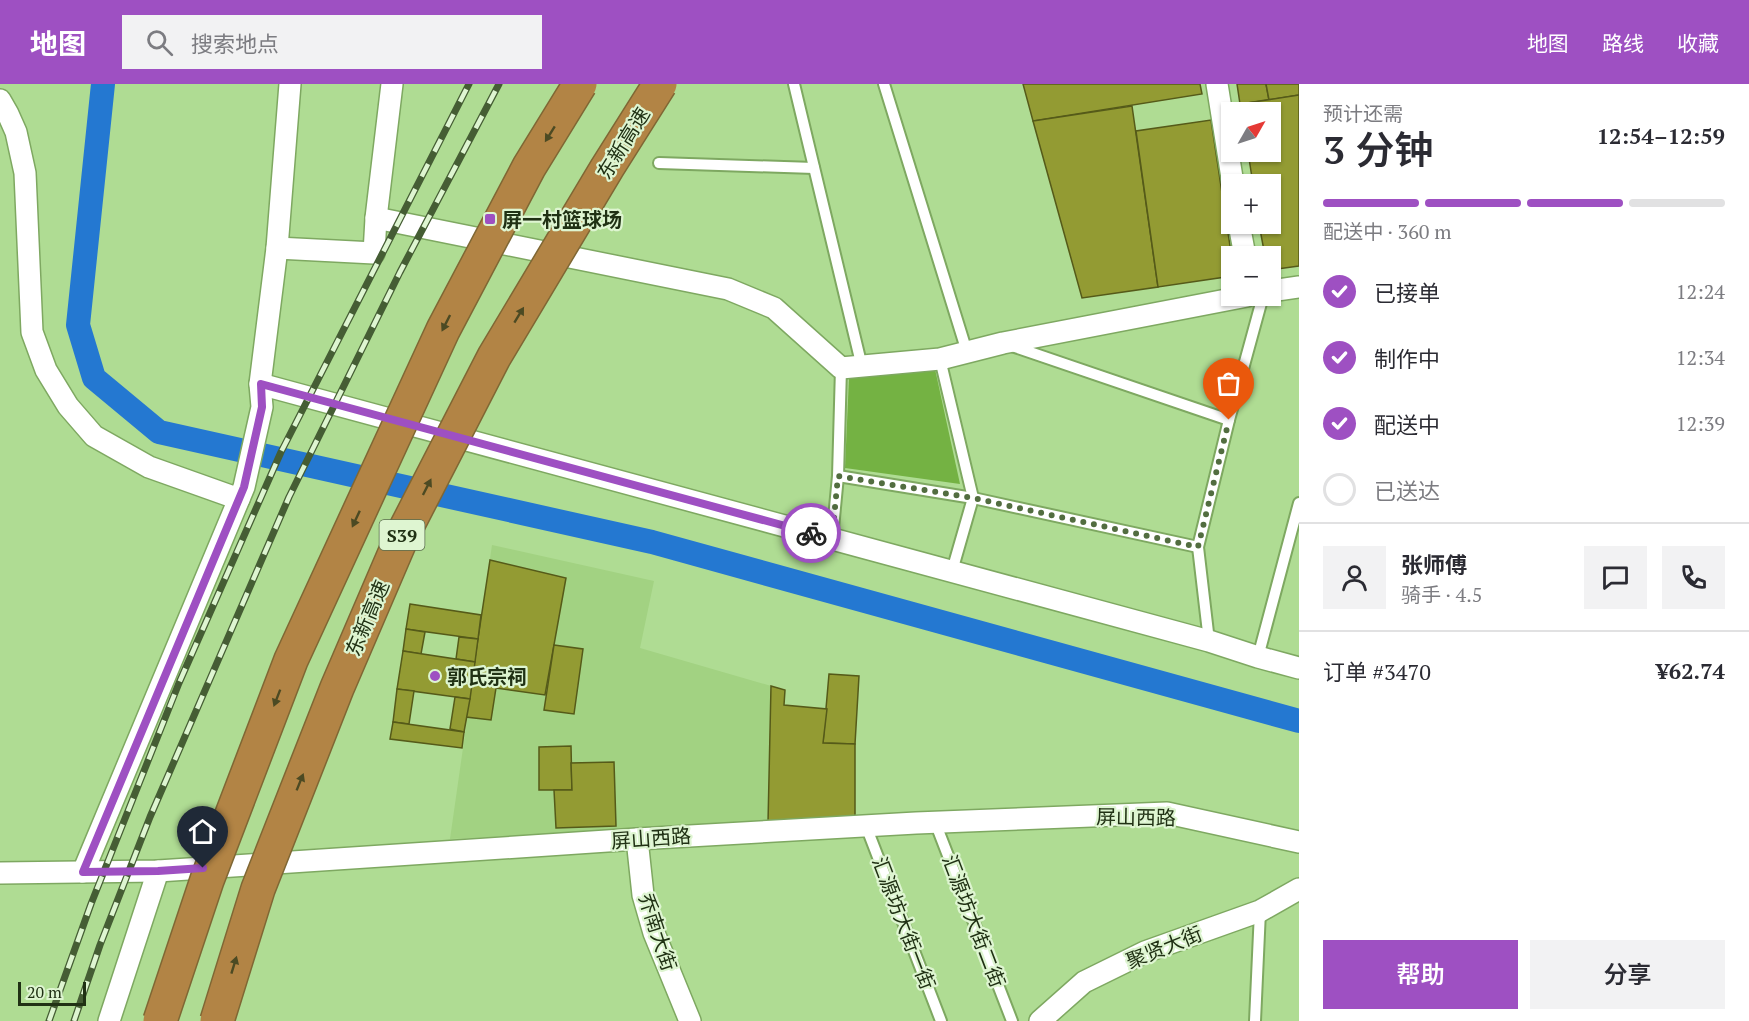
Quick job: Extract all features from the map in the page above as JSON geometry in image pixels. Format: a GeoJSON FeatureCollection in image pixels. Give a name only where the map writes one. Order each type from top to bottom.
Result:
{"type":"FeatureCollection","features":[{"type":"Feature","properties":{"kind":"highway","name":"S39"},"geometry":{"type":"LineString","coordinates":[[160,1021],[207,880],[291,660],[443,330],[529,167],[580,84]]}},
{"type":"Feature","properties":{"kind":"highway","name":"东新高速"},"geometry":{"type":"LineString","coordinates":[[217,1021],[258,889],[337,688],[404,532],[494,357],[660,84]]}},
{"type":"Feature","properties":{"kind":"street"},"geometry":{"type":"LineString","coordinates":[[83,872],[242,493],[262,407],[261,384],[277,248],[290,84]]}},
{"type":"Feature","properties":{"kind":"street"},"geometry":{"type":"LineString","coordinates":[[277,248],[374,253],[392,84]]}},
{"type":"Feature","properties":{"kind":"street"},"geometry":{"type":"LineString","coordinates":[[1217,84],[1231,174]]}},
{"type":"Feature","properties":{"kind":"street"},"geometry":{"type":"LineString","coordinates":[[0,100],[16,132],[25,173],[32,332],[46,370],[68,406],[94,436],[149,467],[242,493]]}},
{"type":"Feature","properties":{"kind":"street"},"geometry":{"type":"LineString","coordinates":[[376,218],[728,289],[774,308],[841,368],[940,359],[1003,343],[1221,301]]}},
{"type":"Feature","properties":{"kind":"street"},"geometry":{"type":"LineString","coordinates":[[1281,289],[1299,287]]}},
{"type":"Feature","properties":{"kind":"street"},"geometry":{"type":"LineString","coordinates":[[261,384],[1209,640],[1299,668]]}},
{"type":"Feature","properties":{"kind":"street","name":"屏山西路"},"geometry":{"type":"LineString","coordinates":[[0,873],[158,871],[637,839],[935,822],[1167,813],[1299,842]]}},
{"type":"Feature","properties":{"kind":"street","name":"乔南大街"},"geometry":{"type":"LineString","coordinates":[[637,839],[643,895],[654,933],[690,1021]]}},
{"type":"Feature","properties":{"kind":"street"},"geometry":{"type":"LineString","coordinates":[[109,1021],[158,871]]}},
{"type":"Feature","properties":{"kind":"street","name":"聚贤大街"},"geometry":{"type":"LineString","coordinates":[[1040,1021],[1084,982],[1145,952],[1260,911],[1299,890]]}},
{"type":"Feature","properties":{"kind":"lane"},"geometry":{"type":"LineString","coordinates":[[794,84],[862,367]]}},
{"type":"Feature","properties":{"kind":"lane"},"geometry":{"type":"LineString","coordinates":[[884,84],[967,352]]}},
{"type":"Feature","properties":{"kind":"lane"},"geometry":{"type":"LineString","coordinates":[[658,163],[814,168]]}},
{"type":"Feature","properties":{"kind":"lane"},"geometry":{"type":"LineString","coordinates":[[1209,640],[1198,547],[1260,306]]}},
{"type":"Feature","properties":{"kind":"lane"},"geometry":{"type":"LineString","coordinates":[[1003,343],[1229,420]]}},
{"type":"Feature","properties":{"kind":"lane"},"geometry":{"type":"LineString","coordinates":[[940,359],[973,498],[952,571]]}},
{"type":"Feature","properties":{"kind":"lane"},"geometry":{"type":"LineString","coordinates":[[832,539],[838,476],[841,368]]}},
{"type":"Feature","properties":{"kind":"lane"},"geometry":{"type":"LineString","coordinates":[[838,476],[973,498],[1198,547]]}},
{"type":"Feature","properties":{"kind":"lane"},"geometry":{"type":"LineString","coordinates":[[1258,657],[1299,503]]}},
{"type":"Feature","properties":{"kind":"lane","name":"汇源坊大街二街"},"geometry":{"type":"LineString","coordinates":[[935,822],[1012,1021]]}},
{"type":"Feature","properties":{"kind":"lane","name":"汇源坊大街一街"},"geometry":{"type":"LineString","coordinates":[[866,826],[941,1021]]}},
{"type":"Feature","properties":{"kind":"lane"},"geometry":{"type":"LineString","coordinates":[[1255,1021],[1260,911]]}},
{"type":"Feature","properties":{"kind":"shaded area"},"geometry":{"type":"Polygon","coordinates":[[[935,369],[960,484],[845,468],[849,378],[935,369]]]}},
{"type":"Feature","properties":{"kind":"shaded area"},"geometry":{"type":"Polygon","coordinates":[[[492,545],[654,581],[640,648],[785,690],[784,705],[826,709],[829,674],[859,676],[855,744],[855,818],[450,839],[492,545]]]}},
{"type":"Feature","properties":{"kind":"building"},"geometry":{"type":"Polygon","coordinates":[[[1023,84],[1200,84],[1202,94],[1033,121],[1023,84]]]}},
{"type":"Feature","properties":{"kind":"building"},"geometry":{"type":"Polygon","coordinates":[[[1237,84],[1266,84],[1269,100],[1240,102],[1237,84]]]}},
{"type":"Feature","properties":{"kind":"building"},"geometry":{"type":"Polygon","coordinates":[[[1266,84],[1299,84],[1299,95],[1269,100],[1266,84]]]}},
{"type":"Feature","properties":{"kind":"building"},"geometry":{"type":"Polygon","coordinates":[[[1299,95],[1299,266],[1281,268],[1281,246],[1263,246],[1261,234],[1281,234],[1281,174],[1251,174],[1250,162],[1281,162],[1281,102],[1253,102],[1299,95]]]}},
{"type":"Feature","properties":{"kind":"building"},"geometry":{"type":"Polygon","coordinates":[[[1132,106],[1158,287],[1082,298],[1033,121],[1132,106]]]}},
{"type":"Feature","properties":{"kind":"building"},"geometry":{"type":"Polygon","coordinates":[[[1211,120],[1221,186],[1221,234],[1228,234],[1230,246],[1221,246],[1221,278],[1158,287],[1136,131],[1211,120]]]}},
{"type":"Feature","properties":{"kind":"building"},"geometry":{"type":"Polygon","coordinates":[[[490,560],[566,578],[545,695],[496,688],[491,720],[466,717],[490,560]]]}},
{"type":"Feature","properties":{"kind":"building"},"geometry":{"type":"Polygon","coordinates":[[[410,604],[481,615],[478,639],[406,629],[410,604]]]}},
{"type":"Feature","properties":{"kind":"building"},"geometry":{"type":"Polygon","coordinates":[[[406,629],[425,632],[421,654],[403,651],[406,629]]]}},
{"type":"Feature","properties":{"kind":"building"},"geometry":{"type":"Polygon","coordinates":[[[459,637],[478,639],[475,662],[456,659],[459,637]]]}},
{"type":"Feature","properties":{"kind":"building"},"geometry":{"type":"Polygon","coordinates":[[[554,645],[583,649],[574,714],[544,710],[554,645]]]}},
{"type":"Feature","properties":{"kind":"building"},"geometry":{"type":"Polygon","coordinates":[[[403,651],[475,662],[470,699],[397,689],[403,651]]]}},
{"type":"Feature","properties":{"kind":"building"},"geometry":{"type":"Polygon","coordinates":[[[829,674],[859,676],[855,744],[823,743],[829,674]]]}},
{"type":"Feature","properties":{"kind":"building"},"geometry":{"type":"Polygon","coordinates":[[[771,686],[785,690],[784,705],[827,709],[823,743],[855,744],[855,818],[768,823],[771,686]]]}},
{"type":"Feature","properties":{"kind":"building"},"geometry":{"type":"Polygon","coordinates":[[[397,689],[414,691],[409,724],[393,722],[397,689]]]}},
{"type":"Feature","properties":{"kind":"building"},"geometry":{"type":"Polygon","coordinates":[[[455,697],[470,699],[464,732],[450,729],[455,697]]]}},
{"type":"Feature","properties":{"kind":"building"},"geometry":{"type":"Polygon","coordinates":[[[393,722],[464,732],[462,748],[390,739],[393,722]]]}},
{"type":"Feature","properties":{"kind":"building"},"geometry":{"type":"Polygon","coordinates":[[[571,746],[572,790],[539,790],[539,747],[571,746]]]}},
{"type":"Feature","properties":{"kind":"building"},"geometry":{"type":"Polygon","coordinates":[[[614,762],[616,826],[556,828],[554,790],[572,790],[571,763],[614,762]]]}},
{"type":"Feature","properties":{"kind":"waterway"},"geometry":{"type":"LineString","coordinates":[[103,84],[78,325],[94,378],[159,432],[652,542],[1299,721]]}},
{"type":"Feature","properties":{"kind":"railway"},"geometry":{"type":"LineString","coordinates":[[49,1021],[91,904],[179,683],[281,452],[469,84]]}},
{"type":"Feature","properties":{"kind":"railway"},"geometry":{"type":"LineString","coordinates":[[74,1021],[100,945],[150,817],[289,497],[400,272],[499,84]]}},
{"type":"Feature","properties":{"kind":"way so far"},"geometry":{"type":"LineString","coordinates":[[811,533],[832,539],[838,476],[973,498],[1198,547],[1229,420]]}},
{"type":"Feature","properties":{"kind":"place","name":"屏一村篮球场"},"geometry":{"type":"Point","coordinates":[490,219]}},
{"type":"Feature","properties":{"kind":"place","name":"郭氏宗祠"},"geometry":{"type":"Point","coordinates":[435,676]}},
{"type":"Feature","properties":{"kind":"route"},"geometry":{"type":"LineString","coordinates":[[203,868],[83,872],[244,487],[262,407],[261,384],[811,533]]}}]}
